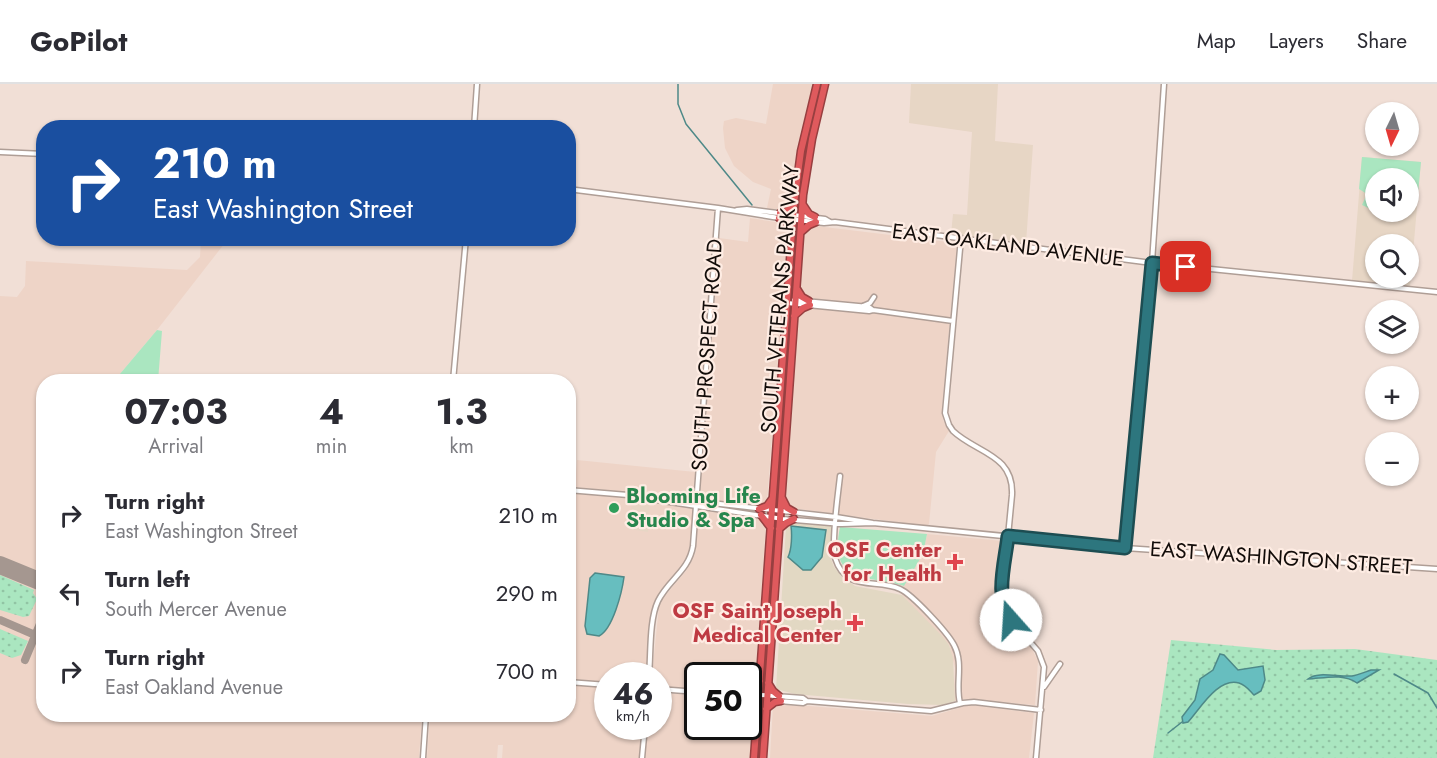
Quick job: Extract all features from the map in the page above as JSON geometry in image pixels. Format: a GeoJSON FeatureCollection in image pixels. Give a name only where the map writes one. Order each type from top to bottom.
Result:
{"type":"FeatureCollection","features":[{"type":"Feature","properties":{"kind":"highway","name":"SOUTH VETERANS PARKWAY"},"geometry":{"type":"LineString","coordinates":[[776,514],[773,496],[794,204],[803,144],[817,84]]}},
{"type":"Feature","properties":{"kind":"highway","name":"SOUTH VETERANS PARKWAY"},"geometry":{"type":"LineString","coordinates":[[776,514],[781,496],[802,204],[812,139],[825,84]]}},
{"type":"Feature","properties":{"kind":"highway"},"geometry":{"type":"LineString","coordinates":[[792,232],[780,216],[794,204]]}},
{"type":"Feature","properties":{"kind":"highway"},"geometry":{"type":"LineString","coordinates":[[800,233],[816,220],[802,204]]}},
{"type":"Feature","properties":{"kind":"highway"},"geometry":{"type":"LineString","coordinates":[[794,316],[809,303],[796,287]]}},
{"type":"Feature","properties":{"kind":"highway"},"geometry":{"type":"LineString","coordinates":[[762,662],[775,529],[760,512],[773,496]]}},
{"type":"Feature","properties":{"kind":"highway"},"geometry":{"type":"LineString","coordinates":[[775,529],[794,516],[781,496]]}},
{"type":"Feature","properties":{"kind":"highway"},"geometry":{"type":"LineString","coordinates":[[763,758],[776,514]]}},
{"type":"Feature","properties":{"kind":"highway"},"geometry":{"type":"LineString","coordinates":[[766,710],[780,699],[768,683]]}},
{"type":"Feature","properties":{"kind":"highway"},"geometry":{"type":"LineString","coordinates":[[754,758],[755,740]]}},
{"type":"Feature","properties":{"kind":"main road"},"geometry":{"type":"LineString","coordinates":[[475,120],[477,84]]}},
{"type":"Feature","properties":{"kind":"main road"},"geometry":{"type":"LineString","coordinates":[[1125,548],[1152,263],[1164,84]]}},
{"type":"Feature","properties":{"kind":"main road"},"geometry":{"type":"LineString","coordinates":[[0,152],[36,154]]}},
{"type":"Feature","properties":{"kind":"main road","name":"EAST OAKLAND AVENUE"},"geometry":{"type":"LineString","coordinates":[[576,190],[780,216],[825,219],[830,222],[1152,263],[1437,292]]}},
{"type":"Feature","properties":{"kind":"main road","name":"SOUTH PROSPECT ROAD"},"geometry":{"type":"LineString","coordinates":[[650,662],[655,609],[661,595],[690,559],[697,504],[718,208]]}},
{"type":"Feature","properties":{"kind":"main road"},"geometry":{"type":"LineString","coordinates":[[961,238],[945,404],[946,417],[956,434],[996,459],[1009,473],[1012,488],[1003,603],[1008,615],[1041,655],[1045,670],[1036,758]]}},
{"type":"Feature","properties":{"kind":"main road"},"geometry":{"type":"LineString","coordinates":[[454,374],[465,246]]}},
{"type":"Feature","properties":{"kind":"main road"},"geometry":{"type":"LineString","coordinates":[[862,307],[870,303],[874,297]]}},
{"type":"Feature","properties":{"kind":"main road"},"geometry":{"type":"LineString","coordinates":[[787,301],[847,305],[953,321]]}},
{"type":"Feature","properties":{"kind":"main road"},"geometry":{"type":"LineString","coordinates":[[809,303],[856,310],[873,310]]}},
{"type":"Feature","properties":{"kind":"main road"},"geometry":{"type":"LineString","coordinates":[[847,305],[856,310]]}},
{"type":"Feature","properties":{"kind":"main road"},"geometry":{"type":"LineString","coordinates":[[840,476],[835,555],[844,573],[858,582],[892,586],[906,592],[951,642],[959,662],[960,703]]}},
{"type":"Feature","properties":{"kind":"main road","name":"EAST WASHINGTON STREET"},"geometry":{"type":"LineString","coordinates":[[576,491],[636,496],[836,523],[873,523]]}},
{"type":"Feature","properties":{"kind":"main road","name":"EAST WASHINGTON STREET"},"geometry":{"type":"LineString","coordinates":[[794,516],[836,517],[873,523],[1125,548],[1437,569]]}},
{"type":"Feature","properties":{"kind":"main road"},"geometry":{"type":"LineString","coordinates":[[1043,687],[1060,663]]}},
{"type":"Feature","properties":{"kind":"main road"},"geometry":{"type":"LineString","coordinates":[[576,683],[594,684]]}},
{"type":"Feature","properties":{"kind":"main road"},"geometry":{"type":"LineString","coordinates":[[762,697],[803,698],[807,701],[931,711],[960,703],[978,702],[1041,710]]}},
{"type":"Feature","properties":{"kind":"main road"},"geometry":{"type":"LineString","coordinates":[[423,758],[425,722]]}},
{"type":"Feature","properties":{"kind":"main road"},"geometry":{"type":"LineString","coordinates":[[642,758],[644,740]]}},
{"type":"Feature","properties":{"kind":"shaded area"},"geometry":{"type":"Polygon","coordinates":[[[773,84],[813,84],[797,147],[790,203],[780,210],[767,208],[771,189],[753,182],[734,166],[725,148],[723,128],[724,121],[736,118],[766,124],[773,84]]]}},
{"type":"Feature","properties":{"kind":"shaded area"},"geometry":{"type":"Polygon","coordinates":[[[911,84],[998,84],[995,141],[1033,145],[1026,243],[951,234],[953,214],[967,215],[972,132],[909,123],[911,84]]]}},
{"type":"Feature","properties":{"kind":"shaded area"},"geometry":{"type":"Polygon","coordinates":[[[1362,157],[1421,162],[1419,185],[1419,168],[1365,168],[1365,222],[1416,222],[1415,234],[1365,234],[1365,282],[1352,281],[1362,157]]]}},
{"type":"Feature","properties":{"kind":"shaded area"},"geometry":{"type":"Polygon","coordinates":[[[750,218],[782,223],[788,232],[767,502],[760,506],[576,487],[577,460],[695,472],[712,237],[748,242],[750,218]]]}},
{"type":"Feature","properties":{"kind":"shaded area"},"geometry":{"type":"Polygon","coordinates":[[[816,226],[957,243],[942,407],[943,420],[949,431],[936,452],[927,526],[791,508],[784,498],[804,234],[806,230],[816,226]]]}},
{"type":"Feature","properties":{"kind":"shaded area"},"geometry":{"type":"Polygon","coordinates":[[[201,246],[223,246],[120,374],[36,374],[36,722],[421,722],[419,758],[0,758],[0,296],[17,297],[25,286],[26,261],[187,270],[200,257],[201,246]]]}},
{"type":"Feature","properties":{"kind":"shaded area"},"geometry":{"type":"Polygon","coordinates":[[[576,494],[630,498],[693,509],[689,557],[682,569],[658,595],[653,610],[648,662],[594,662],[594,681],[576,680],[576,494]]]}},
{"type":"Feature","properties":{"kind":"shaded area"},"geometry":{"type":"Polygon","coordinates":[[[632,498],[650,501],[648,532],[630,529],[632,498]]]}},
{"type":"Feature","properties":{"kind":"shaded area"},"geometry":{"type":"Polygon","coordinates":[[[701,509],[760,519],[766,524],[756,662],[684,662],[684,688],[672,687],[672,662],[653,662],[659,606],[693,559],[696,551],[698,511],[701,509]]]}},
{"type":"Feature","properties":{"kind":"shaded area","name":"OSF Saint Joseph Medical Center"},"geometry":{"type":"Polygon","coordinates":[[[792,523],[831,526],[831,559],[842,577],[855,586],[902,595],[942,636],[949,645],[953,658],[955,701],[942,705],[908,704],[795,694],[776,689],[786,527],[792,523]]]}},
{"type":"Feature","properties":{"kind":"shaded area"},"geometry":{"type":"Polygon","coordinates":[[[927,534],[1003,541],[998,599],[1005,620],[1032,649],[1038,661],[1035,705],[964,699],[955,701],[955,668],[949,645],[902,595],[902,588],[923,554],[927,534]]]}},
{"type":"Feature","properties":{"kind":"shaded area"},"geometry":{"type":"Polygon","coordinates":[[[576,685],[594,686],[594,740],[642,740],[640,758],[502,758],[503,745],[498,745],[497,758],[427,758],[429,722],[576,722],[576,685]]]}},
{"type":"Feature","properties":{"kind":"shaded area"},"geometry":{"type":"Polygon","coordinates":[[[672,693],[684,695],[684,740],[752,740],[750,758],[645,758],[646,740],[672,740],[672,693]]]}},
{"type":"Feature","properties":{"kind":"shaded area"},"geometry":{"type":"Polygon","coordinates":[[[773,705],[932,716],[969,705],[1034,713],[1029,758],[770,758],[773,705]]]}},
{"type":"Feature","properties":{"kind":"green space"},"geometry":{"type":"Polygon","coordinates":[[[1362,157],[1421,162],[1419,182],[1419,168],[1365,168],[1365,193],[1359,189],[1362,157]]]}},
{"type":"Feature","properties":{"kind":"green space"},"geometry":{"type":"Polygon","coordinates":[[[157,330],[162,331],[159,374],[120,374],[157,330]]]}},
{"type":"Feature","properties":{"kind":"green space"},"geometry":{"type":"Polygon","coordinates":[[[840,527],[927,534],[923,554],[904,586],[865,578],[845,568],[840,559],[838,546],[840,527]]]}},
{"type":"Feature","properties":{"kind":"green space"},"geometry":{"type":"Polygon","coordinates":[[[0,575],[34,590],[36,601],[29,616],[23,617],[0,610],[0,575]]]}},
{"type":"Feature","properties":{"kind":"green space"},"geometry":{"type":"Polygon","coordinates":[[[0,629],[28,641],[21,655],[12,658],[0,653],[0,629]]]}},
{"type":"Feature","properties":{"kind":"green space"},"geometry":{"type":"Polygon","coordinates":[[[1171,640],[1276,650],[1355,649],[1437,660],[1437,758],[1153,758],[1171,640]]]}},
{"type":"Feature","properties":{"kind":"water"},"geometry":{"type":"Polygon","coordinates":[[[791,526],[826,530],[822,557],[811,570],[803,570],[788,557],[792,537],[791,526]]]}},
{"type":"Feature","properties":{"kind":"water"},"geometry":{"type":"Polygon","coordinates":[[[595,573],[624,577],[613,618],[599,636],[587,634],[585,626],[590,578],[595,573]]]}},
{"type":"Feature","properties":{"kind":"water"},"geometry":{"type":"Polygon","coordinates":[[[1220,654],[1224,655],[1238,670],[1263,666],[1265,680],[1261,691],[1254,695],[1239,683],[1231,682],[1217,689],[1188,722],[1183,723],[1182,717],[1195,700],[1200,679],[1213,670],[1220,654]]]}},
{"type":"Feature","properties":{"kind":"water"},"geometry":{"type":"Polygon","coordinates":[[[1379,670],[1357,683],[1340,677],[1308,679],[1317,675],[1352,676],[1379,670]]]}},
{"type":"Feature","properties":{"kind":"waterway"},"geometry":{"type":"LineString","coordinates":[[678,84],[678,104],[686,124],[752,205]]}},
{"type":"Feature","properties":{"kind":"waterway"},"geometry":{"type":"LineString","coordinates":[[1394,674],[1428,693],[1437,708]]}},
{"type":"Feature","properties":{"kind":"waterway"},"geometry":{"type":"LineString","coordinates":[[1168,733],[1182,722]]}},
{"type":"Feature","properties":{"kind":"taxiway"},"geometry":{"type":"LineString","coordinates":[[0,620],[35,635]]}},
{"type":"Feature","properties":{"kind":"taxiway"},"geometry":{"type":"LineString","coordinates":[[25,660],[36,633]]}},
{"type":"Feature","properties":{"kind":"runway"},"geometry":{"type":"LineString","coordinates":[[0,565],[36,580]]}},
{"type":"Feature","properties":{"kind":"place","name":"Blooming Life Studio & Spa"},"geometry":{"type":"Point","coordinates":[614,508]}},
{"type":"Feature","properties":{"kind":"place","name":"OSF Center for Health"},"geometry":{"type":"Point","coordinates":[955,562]}},
{"type":"Feature","properties":{"kind":"place","name":"OSF Saint Joseph Medical Center"},"geometry":{"type":"Point","coordinates":[855,623]}},
{"type":"Feature","properties":{"kind":"route"},"geometry":{"type":"LineString","coordinates":[[1011,620],[1005,612],[1002,598],[1008,536],[1125,548],[1152,263],[1186,267]]}}]}
